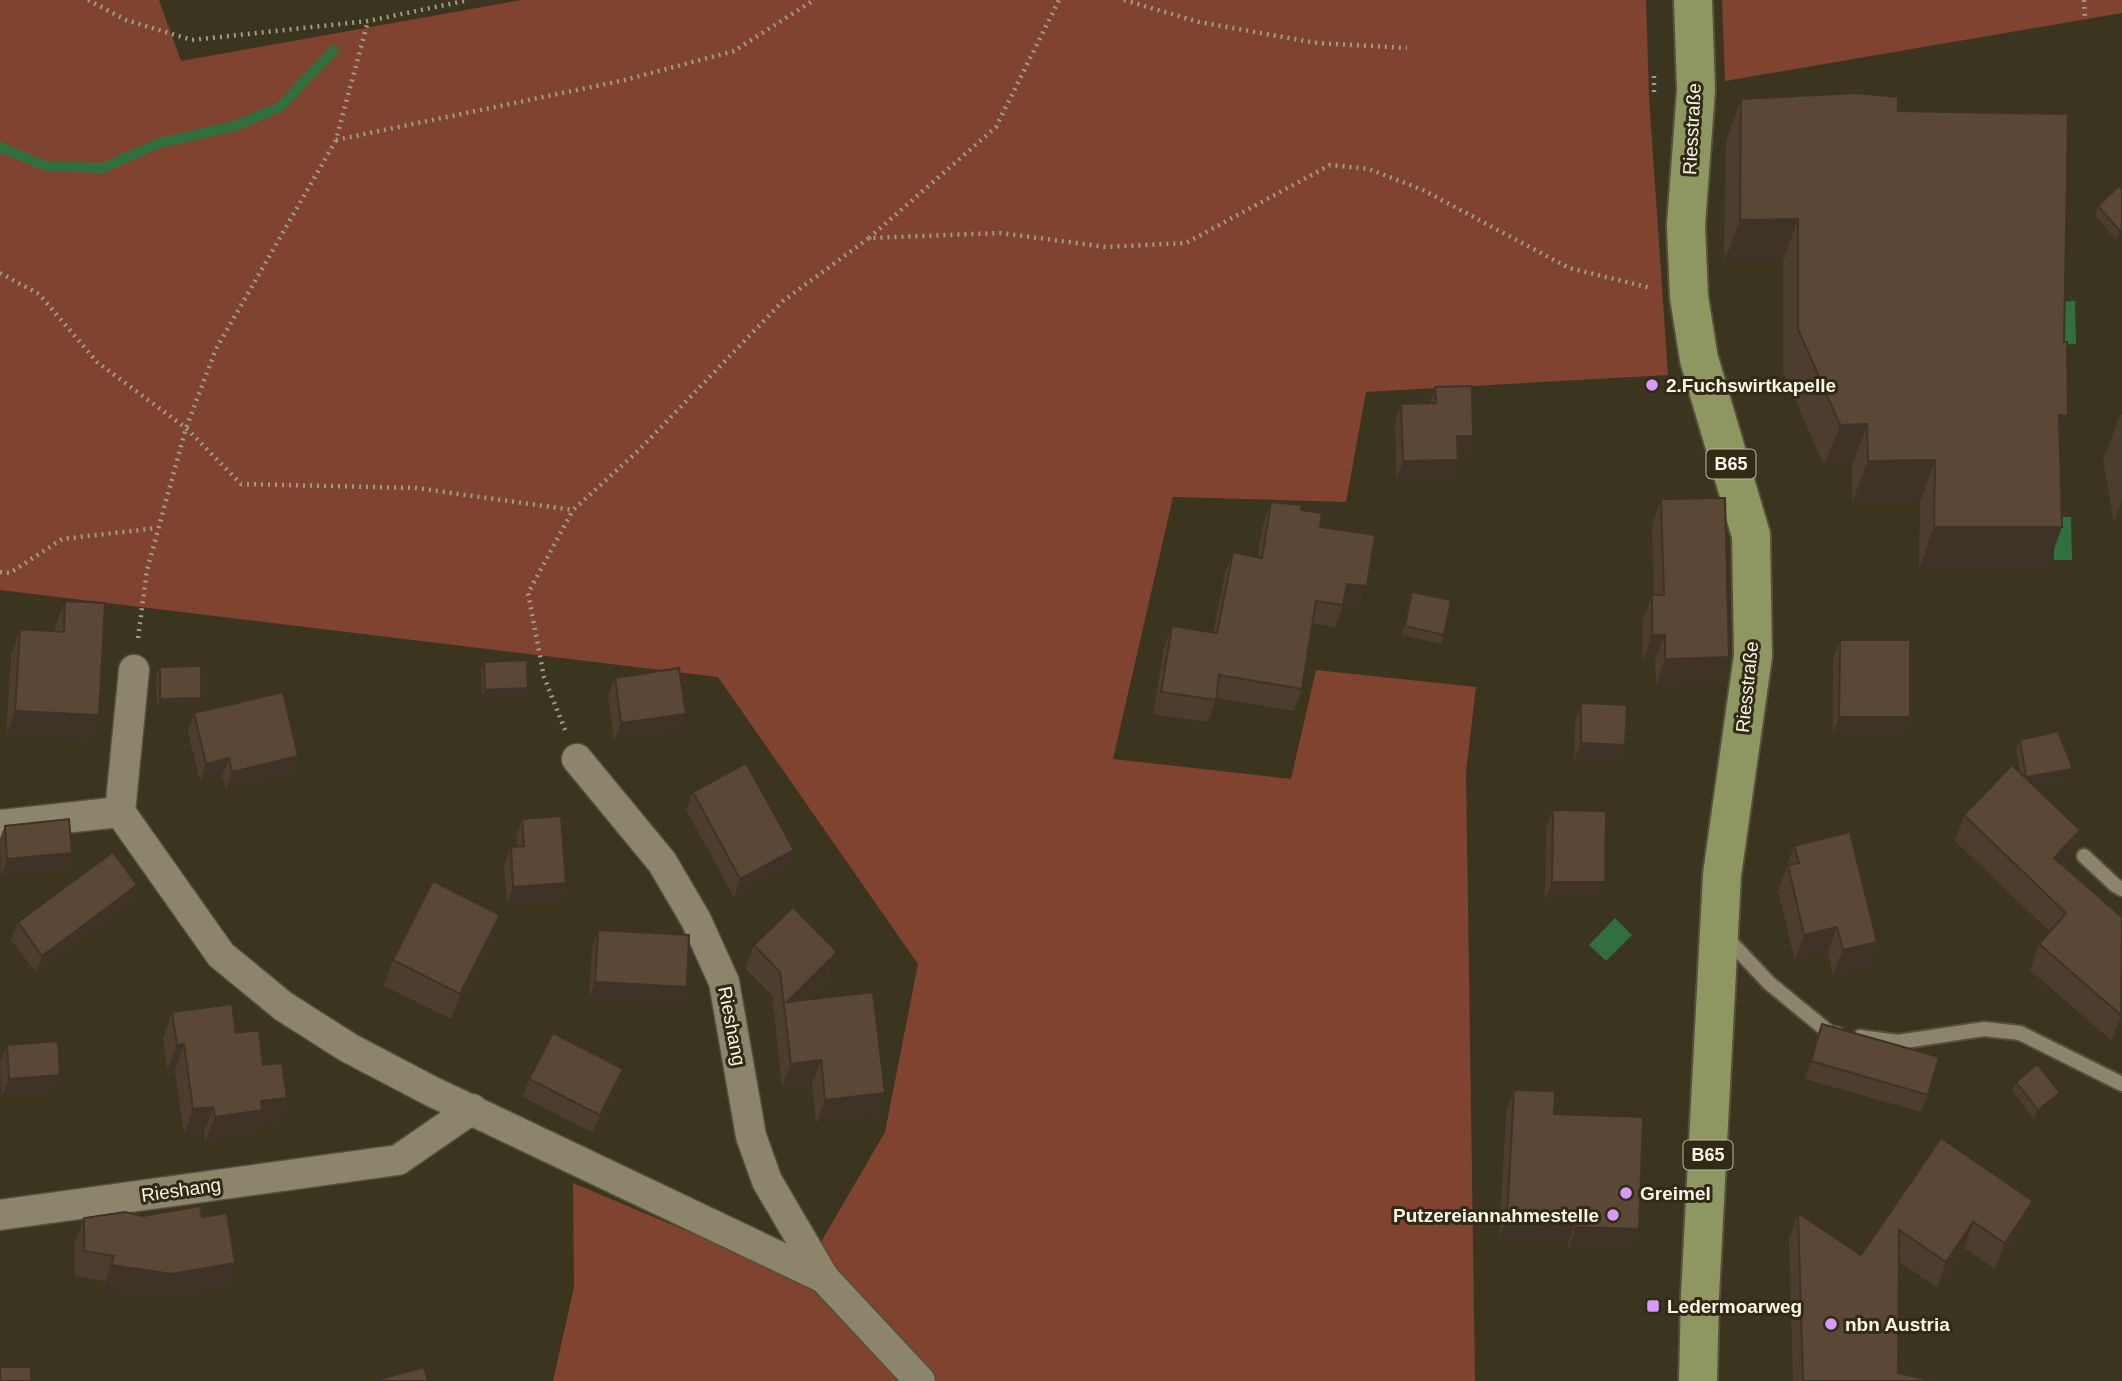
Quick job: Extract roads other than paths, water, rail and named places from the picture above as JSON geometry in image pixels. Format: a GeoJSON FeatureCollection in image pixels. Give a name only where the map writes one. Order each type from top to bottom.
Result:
{"type":"FeatureCollection","features":[{"type":"Feature","properties":{"kind":"main road","name":"Riesstraße"},"geometry":{"type":"LineString","coordinates":[[1693,0],[1696,90],[1686,225],[1689,297],[1699,359],[1751,535],[1754,656],[1722,875],[1698,1381]]}},
{"type":"Feature","properties":{"kind":"street"},"geometry":{"type":"LineString","coordinates":[[0,825],[120,812],[134,670]]}},
{"type":"Feature","properties":{"kind":"street","name":"Rieshang"},"geometry":{"type":"LineString","coordinates":[[577,759],[662,862],[696,919],[724,982],[751,1136],[767,1181],[824,1279],[920,1381]]}},
{"type":"Feature","properties":{"kind":"street","name":"Rieshang"},"geometry":{"type":"LineString","coordinates":[[120,812],[221,954],[283,1006],[338,1041],[431,1091],[824,1279]]}},
{"type":"Feature","properties":{"kind":"street","name":"Rieshang"},"geometry":{"type":"LineString","coordinates":[[0,1215],[398,1160],[472,1109]]}},
{"type":"Feature","properties":{"kind":"lane"},"geometry":{"type":"LineString","coordinates":[[2084,856],[2122,889]]}},
{"type":"Feature","properties":{"kind":"lane"},"geometry":{"type":"LineString","coordinates":[[1719,929],[1769,983],[1830,1033],[1898,1042],[1984,1029],[2020,1033],[2122,1084]]}},
{"type":"Feature","properties":{"kind":"waterway"},"geometry":{"type":"LineString","coordinates":[[0,147],[46,166],[103,168],[159,143],[235,126],[280,107],[334,50]]}},
{"type":"Feature","properties":{"kind":"place","name":"2.Fuchswirtkapelle"},"geometry":{"type":"Point","coordinates":[1652,385]}},
{"type":"Feature","properties":{"kind":"place","name":"Greimel"},"geometry":{"type":"Point","coordinates":[1626,1193]}},
{"type":"Feature","properties":{"kind":"place","name":"Putzereiannahmestelle"},"geometry":{"type":"Point","coordinates":[1613,1215]}},
{"type":"Feature","properties":{"kind":"place","name":"Ledermoarweg"},"geometry":{"type":"Point","coordinates":[1653,1306]}},
{"type":"Feature","properties":{"kind":"place","name":"nbn Austria"},"geometry":{"type":"Point","coordinates":[1831,1324]}}]}
